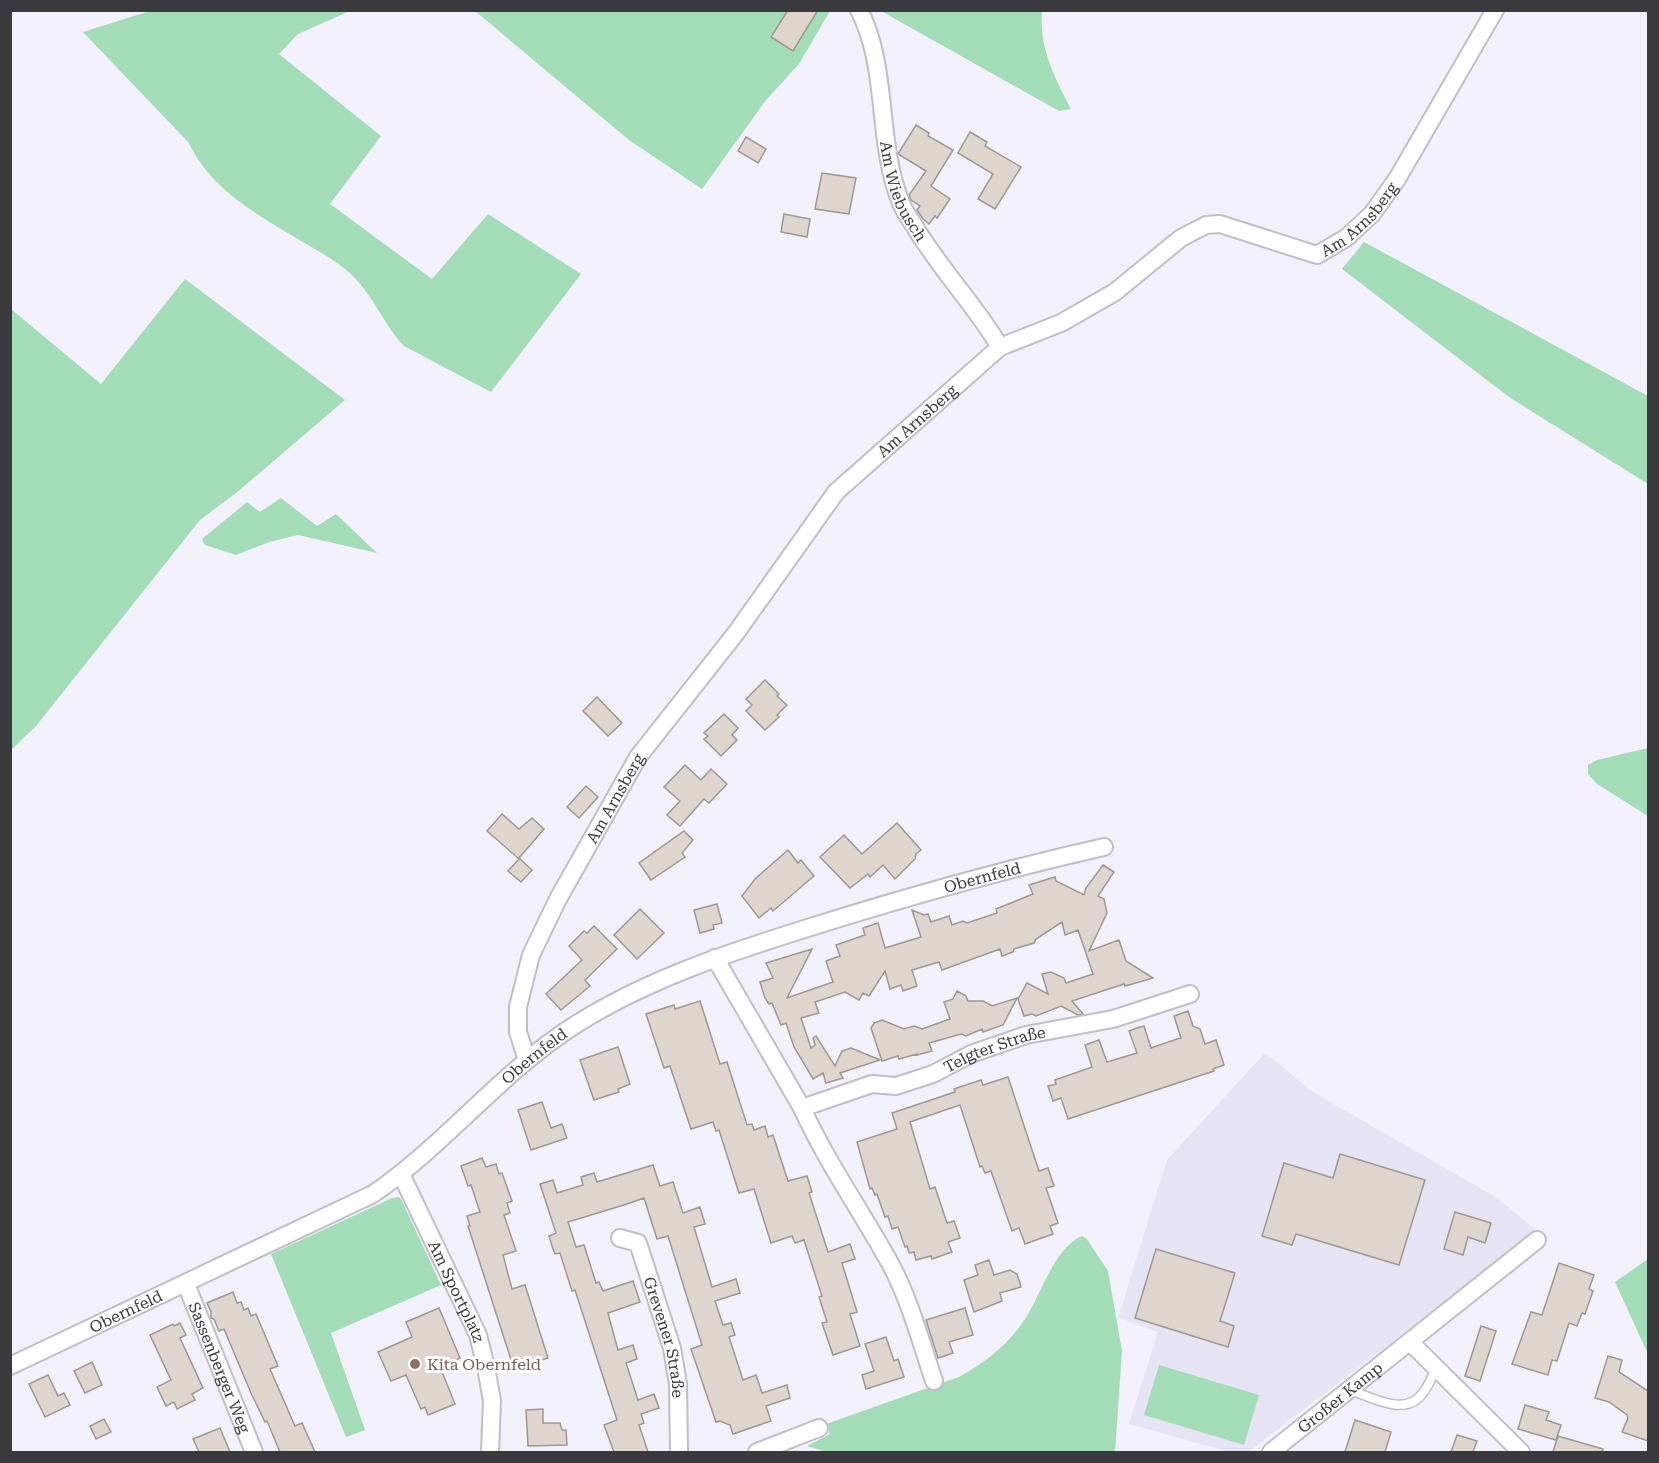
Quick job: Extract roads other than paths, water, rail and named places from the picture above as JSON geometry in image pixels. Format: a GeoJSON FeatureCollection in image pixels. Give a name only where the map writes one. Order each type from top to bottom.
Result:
{"type":"FeatureCollection","features":[{"type":"Feature","properties":{"kind":"street","name":"Am Wiebusch"},"geometry":{"type":"LineString","coordinates":[[859,10],[874,47],[886,149],[901,204],[926,245],[991,331],[1000,347]]}},
{"type":"Feature","properties":{"kind":"street","name":"Am Arnsberg"},"geometry":{"type":"LineString","coordinates":[[527,1060],[518,1032],[518,1007],[531,955],[558,899],[638,757],[736,633],[836,492],[1000,347],[1061,323],[1115,292],[1181,238],[1206,225],[1220,224],[1317,255],[1346,238],[1372,214],[1397,178],[1495,10]]}},
{"type":"Feature","properties":{"kind":"street","name":"Obernfeld"},"geometry":{"type":"LineString","coordinates":[[10,1366],[373,1194],[401,1174],[527,1060],[574,1025],[671,975],[715,958],[911,897],[1021,866],[1104,848]]}},
{"type":"Feature","properties":{"kind":"street"},"geometry":{"type":"LineString","coordinates":[[715,958],[891,1265],[909,1305],[934,1381]]}},
{"type":"Feature","properties":{"kind":"street","name":"Telgter Straße"},"geometry":{"type":"LineString","coordinates":[[802,1108],[872,1084],[896,1086],[933,1074],[971,1054],[1026,1035],[1113,1018],[1190,994]]}},
{"type":"Feature","properties":{"kind":"street","name":"Am Sportplatz"},"geometry":{"type":"LineString","coordinates":[[401,1174],[477,1335],[492,1401],[490,1452]]}},
{"type":"Feature","properties":{"kind":"street","name":"Grevener Straße"},"geometry":{"type":"LineString","coordinates":[[620,1238],[638,1243],[672,1348],[678,1384],[679,1452]]}},
{"type":"Feature","properties":{"kind":"street","name":"Großer Kamp"},"geometry":{"type":"LineString","coordinates":[[1271,1452],[1537,1240]]}},
{"type":"Feature","properties":{"kind":"street","name":"Sassenberger Weg"},"geometry":{"type":"LineString","coordinates":[[186,1284],[254,1452]]}},
{"type":"Feature","properties":{"kind":"street"},"geometry":{"type":"LineString","coordinates":[[1410,1342],[1521,1452]]}},
{"type":"Feature","properties":{"kind":"street"},"geometry":{"type":"LineString","coordinates":[[757,1452],[819,1428]]}},
{"type":"Feature","properties":{"kind":"lane"},"geometry":{"type":"LineString","coordinates":[[1350,1390],[1397,1406],[1410,1404],[1421,1396],[1436,1369]]}},
{"type":"Feature","properties":{"kind":"place","name":"Kita Obernfeld"},"geometry":{"type":"Point","coordinates":[415,1364]}}]}
